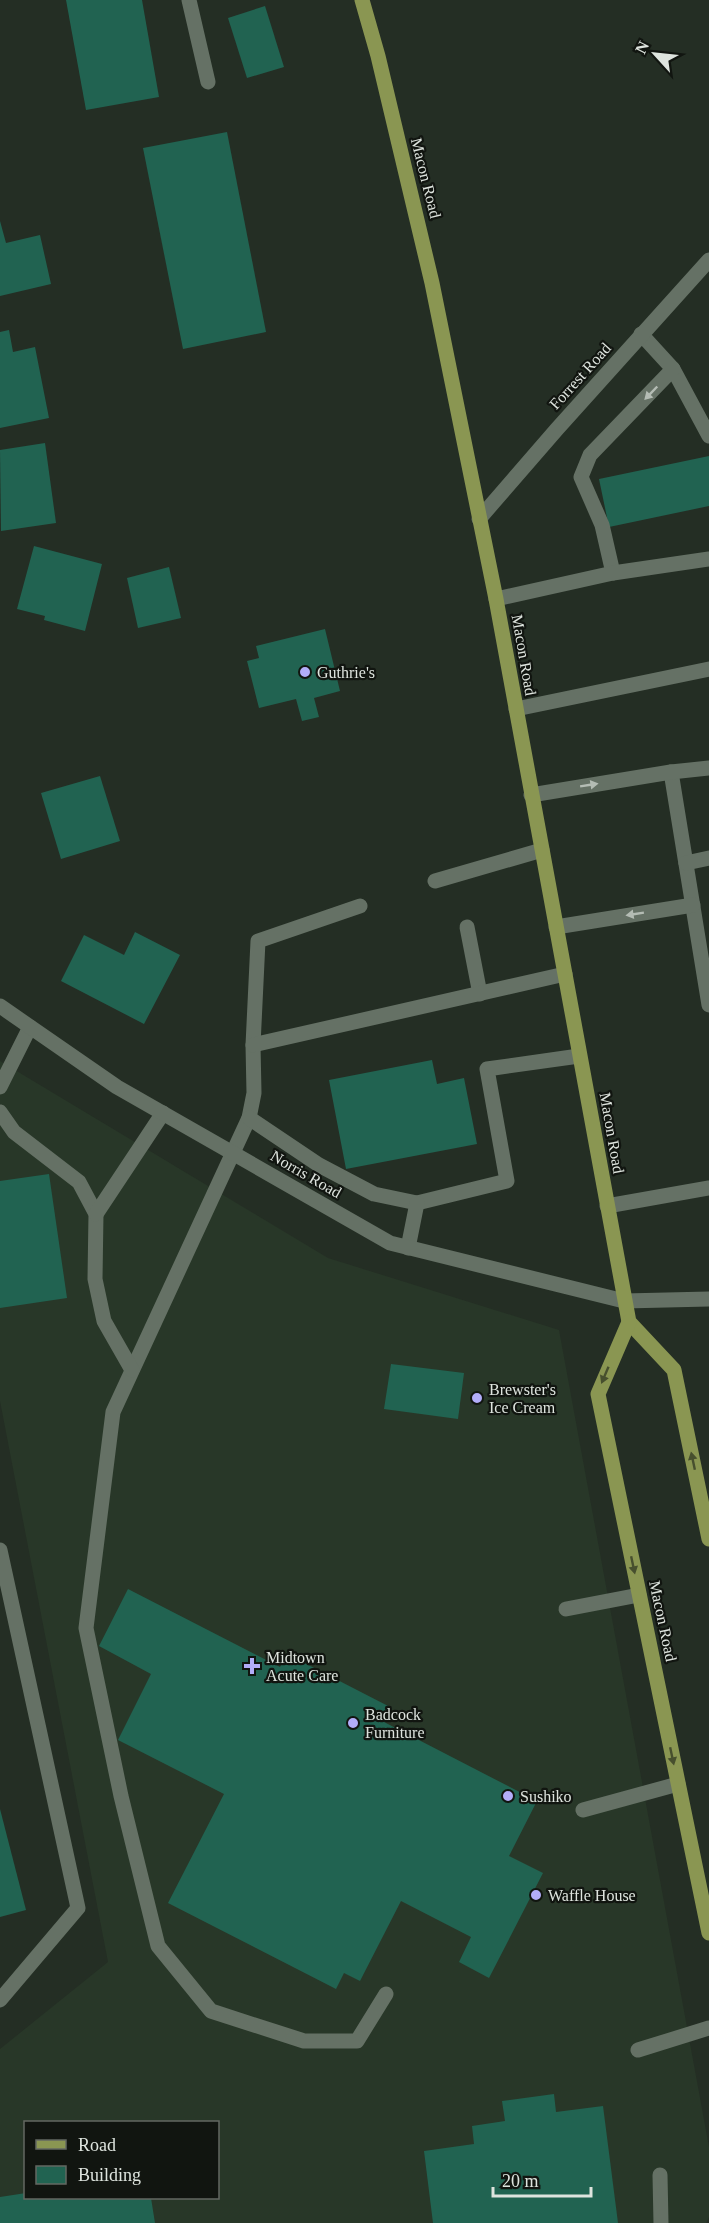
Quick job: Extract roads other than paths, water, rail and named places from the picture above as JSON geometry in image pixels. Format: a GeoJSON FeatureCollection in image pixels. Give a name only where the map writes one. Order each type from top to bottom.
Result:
{"type":"FeatureCollection","features":[{"type":"Feature","properties":{"kind":"main road","name":"Macon Road"},"geometry":{"type":"LineString","coordinates":[[362,0],[378,56],[432,283],[496,599],[624,1301],[629,1322],[674,1370],[709,1539]]}},
{"type":"Feature","properties":{"kind":"main road","name":"Macon Road"},"geometry":{"type":"LineString","coordinates":[[629,1322],[597,1394],[709,1933]]}},
{"type":"Feature","properties":{"kind":"street"},"geometry":{"type":"LineString","coordinates":[[205,0],[189,2],[208,82]]}},
{"type":"Feature","properties":{"kind":"street","name":"Forrest Road"},"geometry":{"type":"LineString","coordinates":[[479,519],[709,260]]}},
{"type":"Feature","properties":{"kind":"street"},"geometry":{"type":"LineString","coordinates":[[641,334],[673,369],[709,435]]}},
{"type":"Feature","properties":{"kind":"street"},"geometry":{"type":"LineString","coordinates":[[613,573],[602,525],[581,477],[590,455],[673,369]]}},
{"type":"Feature","properties":{"kind":"street"},"geometry":{"type":"LineString","coordinates":[[496,599],[613,573],[709,559]]}},
{"type":"Feature","properties":{"kind":"street"},"geometry":{"type":"LineString","coordinates":[[516,709],[709,669]]}},
{"type":"Feature","properties":{"kind":"street"},"geometry":{"type":"LineString","coordinates":[[531,795],[709,768]]}},
{"type":"Feature","properties":{"kind":"street"},"geometry":{"type":"LineString","coordinates":[[671,772],[693,904],[704,935],[709,1005]]}},
{"type":"Feature","properties":{"kind":"street"},"geometry":{"type":"LineString","coordinates":[[435,881],[542,850]]}},
{"type":"Feature","properties":{"kind":"street"},"geometry":{"type":"LineString","coordinates":[[686,862],[709,858]]}},
{"type":"Feature","properties":{"kind":"street"},"geometry":{"type":"LineString","coordinates":[[556,927],[693,904]]}},
{"type":"Feature","properties":{"kind":"street"},"geometry":{"type":"LineString","coordinates":[[360,906],[258,941],[252,1045],[254,1093],[249,1118],[113,1412],[86,1628],[121,1796],[158,1946],[211,2011],[304,2041],[357,2041],[386,1994]]}},
{"type":"Feature","properties":{"kind":"street"},"geometry":{"type":"LineString","coordinates":[[466,927],[480,994]]}},
{"type":"Feature","properties":{"kind":"street"},"geometry":{"type":"LineString","coordinates":[[252,1045],[565,974]]}},
{"type":"Feature","properties":{"kind":"street","name":"Norris Road"},"geometry":{"type":"LineString","coordinates":[[0,1006],[117,1087],[390,1243],[624,1301],[709,1299]]}},
{"type":"Feature","properties":{"kind":"street"},"geometry":{"type":"LineString","coordinates":[[0,1087],[30,1027]]}},
{"type":"Feature","properties":{"kind":"street"},"geometry":{"type":"LineString","coordinates":[[249,1118],[319,1166],[374,1194],[417,1203],[507,1181],[487,1069],[579,1056]]}},
{"type":"Feature","properties":{"kind":"street"},"geometry":{"type":"LineString","coordinates":[[0,1112],[15,1132],[79,1182],[96,1214],[95,1279],[104,1320],[132,1370]]}},
{"type":"Feature","properties":{"kind":"street"},"geometry":{"type":"LineString","coordinates":[[96,1214],[163,1113]]}},
{"type":"Feature","properties":{"kind":"street"},"geometry":{"type":"LineString","coordinates":[[607,1206],[709,1188]]}},
{"type":"Feature","properties":{"kind":"street"},"geometry":{"type":"LineString","coordinates":[[408,1248],[417,1203]]}},
{"type":"Feature","properties":{"kind":"street"},"geometry":{"type":"LineString","coordinates":[[0,1550],[78,1908],[0,2000]]}},
{"type":"Feature","properties":{"kind":"street"},"geometry":{"type":"LineString","coordinates":[[566,1609],[639,1595]]}},
{"type":"Feature","properties":{"kind":"street"},"geometry":{"type":"LineString","coordinates":[[583,1810],[678,1785]]}},
{"type":"Feature","properties":{"kind":"street"},"geometry":{"type":"LineString","coordinates":[[638,2050],[709,2028]]}},
{"type":"Feature","properties":{"kind":"street"},"geometry":{"type":"LineString","coordinates":[[660,2175],[661,2223]]}},
{"type":"Feature","properties":{"kind":"place","name":"Guthrie's"},"geometry":{"type":"Point","coordinates":[305,672]}},
{"type":"Feature","properties":{"kind":"place","name":"Brewster's Ice Cream"},"geometry":{"type":"Point","coordinates":[477,1398]}},
{"type":"Feature","properties":{"kind":"place","name":"Midtown Acute Care"},"geometry":{"type":"Point","coordinates":[252,1666]}},
{"type":"Feature","properties":{"kind":"place","name":"Badcock Furniture"},"geometry":{"type":"Point","coordinates":[353,1723]}},
{"type":"Feature","properties":{"kind":"place","name":"Sushiko"},"geometry":{"type":"Point","coordinates":[508,1796]}},
{"type":"Feature","properties":{"kind":"place","name":"Waffle House"},"geometry":{"type":"Point","coordinates":[536,1895]}}]}
